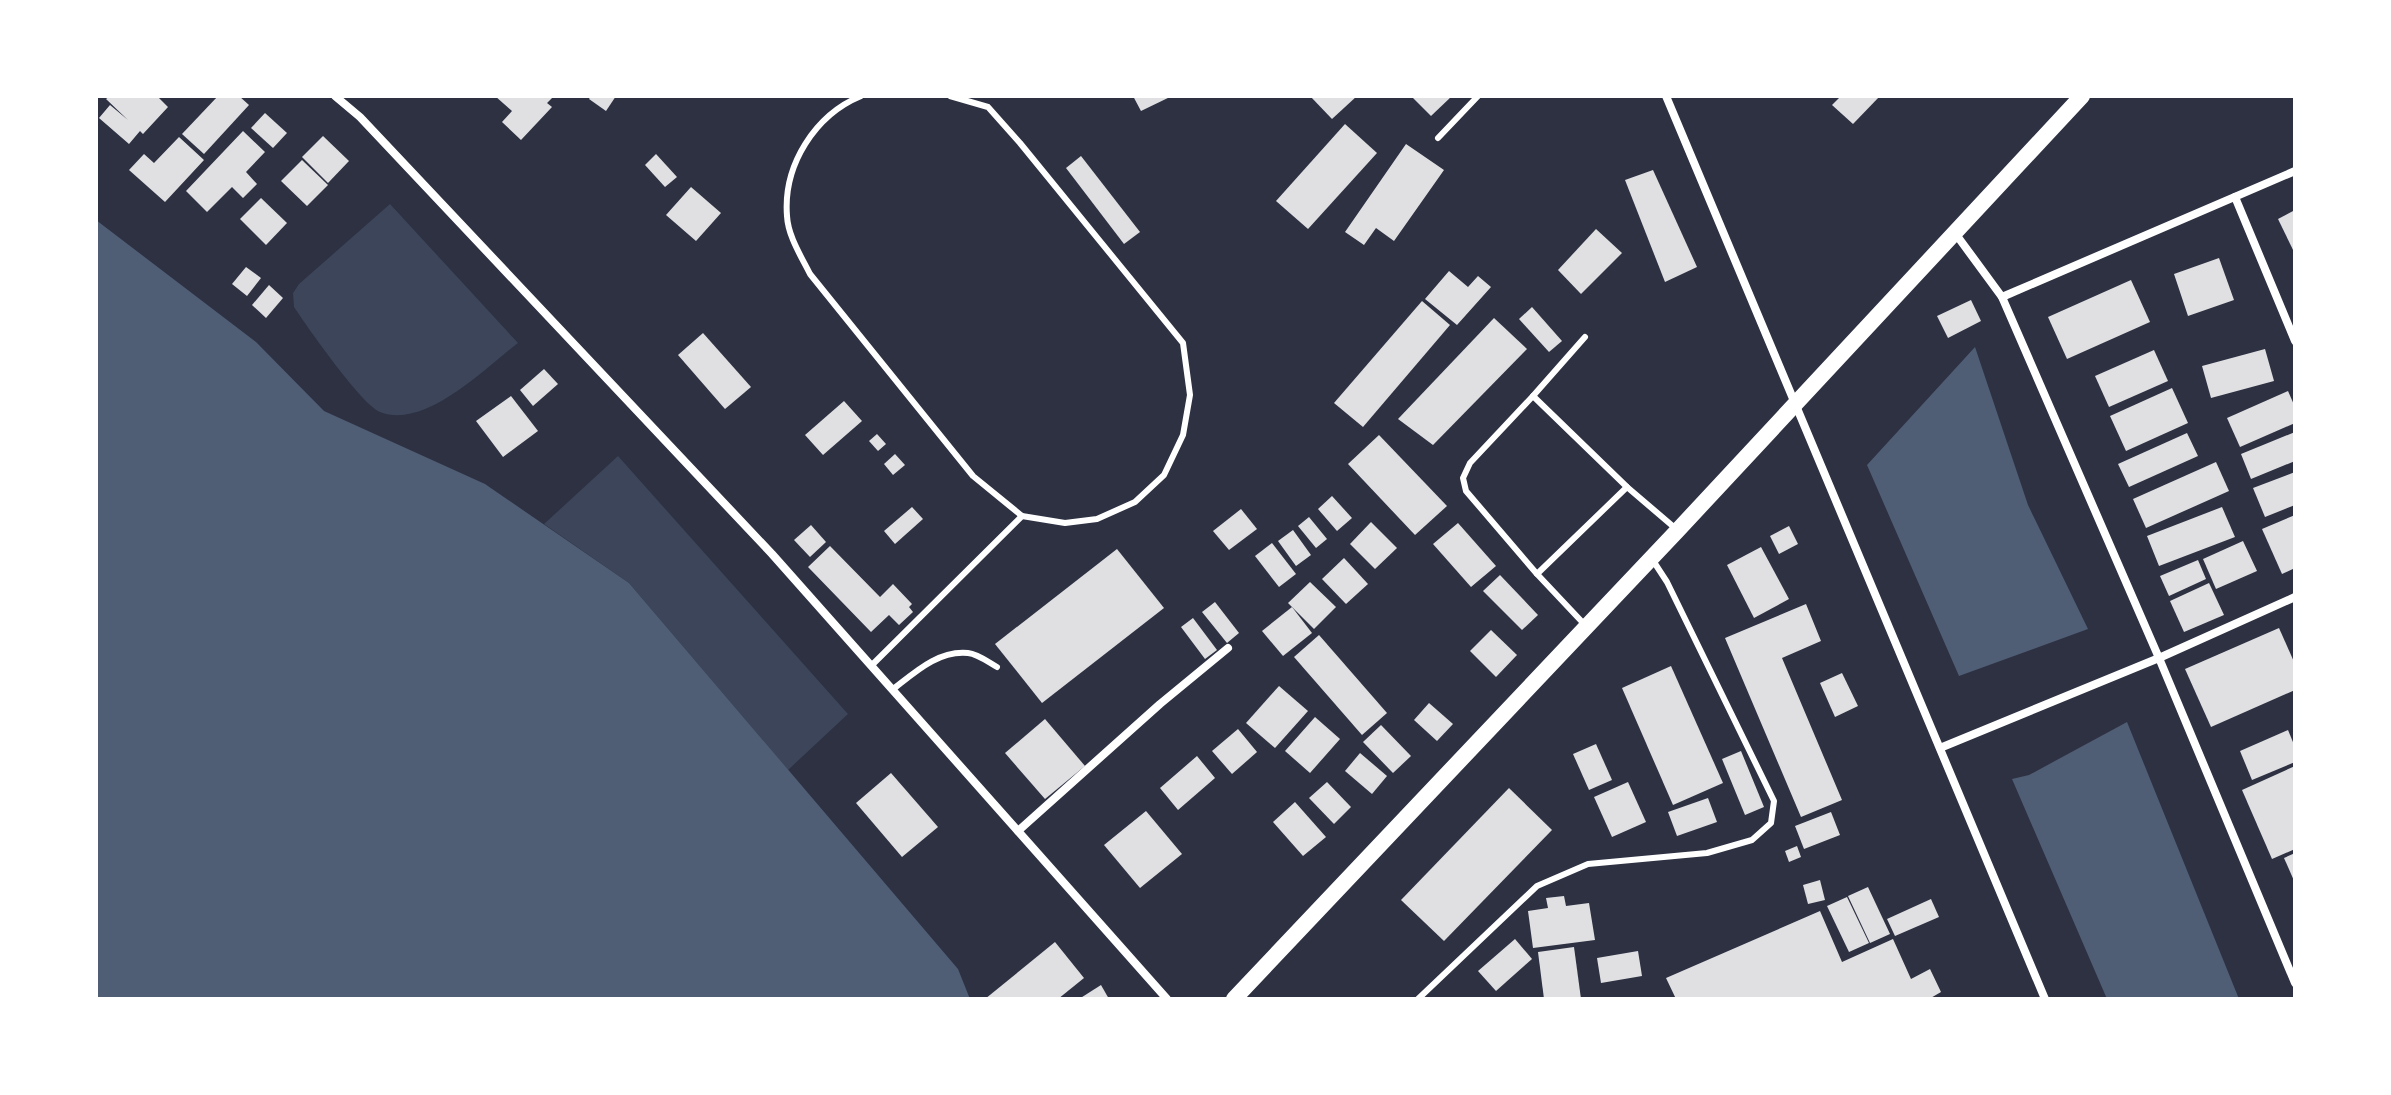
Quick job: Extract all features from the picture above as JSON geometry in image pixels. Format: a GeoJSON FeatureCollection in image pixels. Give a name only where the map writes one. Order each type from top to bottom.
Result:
{"type":"FeatureCollection","features":[{"type":"Feature","properties":{"kind":"main road"},"geometry":{"type":"LineString","coordinates":[[1234,999],[1678,530],[2082,96]]}},
{"type":"Feature","properties":{"kind":"street"},"geometry":{"type":"LineString","coordinates":[[335,96],[360,117],[761,543],[1167,999]]}},
{"type":"Feature","properties":{"kind":"street"},"geometry":{"type":"LineString","coordinates":[[1666,96],[2045,999]]}},
{"type":"Feature","properties":{"kind":"street"},"geometry":{"type":"LineString","coordinates":[[2002,297],[2295,171]]}},
{"type":"Feature","properties":{"kind":"street"},"geometry":{"type":"LineString","coordinates":[[2235,197],[2295,341]]}},
{"type":"Feature","properties":{"kind":"street"},"geometry":{"type":"LineString","coordinates":[[1954,233],[2002,297],[2159,658],[2295,983]]}},
{"type":"Feature","properties":{"kind":"street"},"geometry":{"type":"LineString","coordinates":[[1940,748],[2159,658],[2295,597]]}},
{"type":"Feature","properties":{"kind":"street"},"geometry":{"type":"LineString","coordinates":[[1018,831],[1160,704],[1228,648]]}},
{"type":"Feature","properties":{"kind":"lane"},"geometry":{"type":"LineString","coordinates":[[861,96],[844,103],[825,118],[808,138],[794,166],[788,187],[787,217],[792,236],[810,274],[973,476],[1022,516],[1065,523],[1097,519],[1135,502],[1164,475],[1183,435],[1190,395],[1185,348],[988,107],[950,96]]}},
{"type":"Feature","properties":{"kind":"lane"},"geometry":{"type":"LineString","coordinates":[[1438,138],[1478,96]]}},
{"type":"Feature","properties":{"kind":"lane"},"geometry":{"type":"LineString","coordinates":[[1585,337],[1470,463],[1463,478],[1466,491],[1585,625]]}},
{"type":"Feature","properties":{"kind":"lane"},"geometry":{"type":"LineString","coordinates":[[1533,396],[1627,487],[1678,530]]}},
{"type":"Feature","properties":{"kind":"lane"},"geometry":{"type":"LineString","coordinates":[[1537,574],[1627,487]]}},
{"type":"Feature","properties":{"kind":"lane"},"geometry":{"type":"LineString","coordinates":[[871,666],[1022,516]]}},
{"type":"Feature","properties":{"kind":"lane"},"geometry":{"type":"LineString","coordinates":[[1418,999],[1537,886],[1588,864],[1707,853],[1752,840],[1771,823],[1774,801],[1667,582],[1651,558]]}},
{"type":"Feature","properties":{"kind":"lane"},"geometry":{"type":"LineString","coordinates":[[892,690],[928,661],[964,652],[997,667]]}},
{"type":"Feature","properties":{"kind":"shaded area"},"geometry":{"type":"Polygon","coordinates":[[[390,204],[518,343],[454,394],[416,412],[397,415],[380,412],[371,406],[348,381],[294,307],[293,293],[299,284],[390,204]]]}},
{"type":"Feature","properties":{"kind":"shaded area"},"geometry":{"type":"Polygon","coordinates":[[[96,220],[256,342],[324,411],[485,484],[629,583],[958,969],[970,999],[96,999],[96,220]]]}},
{"type":"Feature","properties":{"kind":"shaded area"},"geometry":{"type":"Polygon","coordinates":[[[1975,347],[2028,505],[2088,629],[1959,676],[1867,465],[1975,347]]]}},
{"type":"Feature","properties":{"kind":"shaded area"},"geometry":{"type":"Polygon","coordinates":[[[618,456],[848,714],[788,770],[629,583],[544,524],[618,456]]]}},
{"type":"Feature","properties":{"kind":"shaded area"},"geometry":{"type":"Polygon","coordinates":[[[2127,722],[2239,999],[2107,999],[2012,779],[2029,775],[2127,722]]]}},
{"type":"Feature","properties":{"kind":"building"},"geometry":{"type":"Polygon","coordinates":[[[110,96],[157,96],[168,107],[129,144],[99,118],[110,105],[128,120],[106,99],[110,96]]]}},
{"type":"Feature","properties":{"kind":"building"},"geometry":{"type":"Polygon","coordinates":[[[218,96],[239,96],[249,105],[204,154],[182,134],[218,96]]]}},
{"type":"Feature","properties":{"kind":"building"},"geometry":{"type":"Polygon","coordinates":[[[495,96],[554,96],[547,103],[552,107],[521,140],[502,122],[512,111],[495,96]]]}},
{"type":"Feature","properties":{"kind":"building"},"geometry":{"type":"Polygon","coordinates":[[[591,96],[616,96],[606,111],[589,99],[591,96]]]}},
{"type":"Feature","properties":{"kind":"building"},"geometry":{"type":"Polygon","coordinates":[[[1133,96],[1172,96],[1141,111],[1133,96]]]}},
{"type":"Feature","properties":{"kind":"building"},"geometry":{"type":"Polygon","coordinates":[[[1310,96],[1357,96],[1332,119],[1310,96]]]}},
{"type":"Feature","properties":{"kind":"building"},"geometry":{"type":"Polygon","coordinates":[[[1411,96],[1452,96],[1431,116],[1411,96]]]}},
{"type":"Feature","properties":{"kind":"building"},"geometry":{"type":"Polygon","coordinates":[[[1841,96],[1880,96],[1853,124],[1832,105],[1841,96]]]}},
{"type":"Feature","properties":{"kind":"building"},"geometry":{"type":"Polygon","coordinates":[[[265,113],[287,133],[273,148],[251,128],[265,113]]]}},
{"type":"Feature","properties":{"kind":"building"},"geometry":{"type":"Polygon","coordinates":[[[1345,124],[1377,153],[1308,229],[1276,201],[1345,124]]]}},
{"type":"Feature","properties":{"kind":"building"},"geometry":{"type":"Polygon","coordinates":[[[243,131],[265,152],[246,172],[257,184],[243,198],[232,187],[207,212],[186,191],[243,131]]]}},
{"type":"Feature","properties":{"kind":"building"},"geometry":{"type":"Polygon","coordinates":[[[323,136],[349,161],[328,183],[302,157],[323,136]]]}},
{"type":"Feature","properties":{"kind":"building"},"geometry":{"type":"Polygon","coordinates":[[[179,137],[204,160],[165,202],[129,170],[144,154],[154,163],[179,137]]]}},
{"type":"Feature","properties":{"kind":"building"},"geometry":{"type":"Polygon","coordinates":[[[1406,144],[1444,170],[1394,241],[1376,228],[1364,245],[1345,232],[1406,144]]]}},
{"type":"Feature","properties":{"kind":"building"},"geometry":{"type":"Polygon","coordinates":[[[656,154],[677,177],[665,187],[645,165],[656,154]]]}},
{"type":"Feature","properties":{"kind":"building"},"geometry":{"type":"Polygon","coordinates":[[[1081,156],[1140,232],[1124,244],[1066,168],[1081,156]]]}},
{"type":"Feature","properties":{"kind":"building"},"geometry":{"type":"Polygon","coordinates":[[[302,160],[328,185],[307,206],[281,181],[302,160]]]}},
{"type":"Feature","properties":{"kind":"building"},"geometry":{"type":"Polygon","coordinates":[[[1653,170],[1697,267],[1665,282],[1625,180],[1653,170]]]}},
{"type":"Feature","properties":{"kind":"building"},"geometry":{"type":"Polygon","coordinates":[[[691,187],[721,213],[696,241],[666,215],[691,187]]]}},
{"type":"Feature","properties":{"kind":"building"},"geometry":{"type":"Polygon","coordinates":[[[261,198],[287,223],[266,245],[240,219],[261,198]]]}},
{"type":"Feature","properties":{"kind":"building"},"geometry":{"type":"Polygon","coordinates":[[[2295,210],[2295,254],[2278,219],[2295,210]]]}},
{"type":"Feature","properties":{"kind":"building"},"geometry":{"type":"Polygon","coordinates":[[[1596,229],[1622,253],[1581,294],[1558,270],[1596,229]]]}},
{"type":"Feature","properties":{"kind":"building"},"geometry":{"type":"Polygon","coordinates":[[[2219,258],[2234,300],[2188,316],[2174,274],[2219,258]]]}},
{"type":"Feature","properties":{"kind":"building"},"geometry":{"type":"Polygon","coordinates":[[[246,267],[261,278],[247,296],[232,284],[246,267]]]}},
{"type":"Feature","properties":{"kind":"building"},"geometry":{"type":"Polygon","coordinates":[[[1449,271],[1468,287],[1478,276],[1491,287],[1457,325],[1425,299],[1449,271]]]}},
{"type":"Feature","properties":{"kind":"building"},"geometry":{"type":"Polygon","coordinates":[[[2131,280],[2150,322],[2067,359],[2048,317],[2131,280]]]}},
{"type":"Feature","properties":{"kind":"building"},"geometry":{"type":"Polygon","coordinates":[[[269,285],[283,298],[266,318],[252,305],[269,285]]]}},
{"type":"Feature","properties":{"kind":"building"},"geometry":{"type":"Polygon","coordinates":[[[1971,300],[1981,321],[1948,338],[1937,316],[1971,300]]]}},
{"type":"Feature","properties":{"kind":"building"},"geometry":{"type":"Polygon","coordinates":[[[1422,301],[1450,325],[1363,427],[1334,403],[1422,301]]]}},
{"type":"Feature","properties":{"kind":"building"},"geometry":{"type":"Polygon","coordinates":[[[1532,307],[1562,341],[1549,352],[1519,319],[1532,307]]]}},
{"type":"Feature","properties":{"kind":"building"},"geometry":{"type":"Polygon","coordinates":[[[1494,318],[1527,349],[1433,445],[1398,419],[1494,318]]]}},
{"type":"Feature","properties":{"kind":"building"},"geometry":{"type":"Polygon","coordinates":[[[703,333],[751,387],[725,409],[678,355],[703,333]]]}},
{"type":"Feature","properties":{"kind":"building"},"geometry":{"type":"Polygon","coordinates":[[[2265,349],[2274,381],[2211,398],[2202,366],[2265,349]]]}},
{"type":"Feature","properties":{"kind":"building"},"geometry":{"type":"Polygon","coordinates":[[[2154,350],[2168,381],[2109,407],[2095,376],[2154,350]]]}},
{"type":"Feature","properties":{"kind":"building"},"geometry":{"type":"Polygon","coordinates":[[[544,369],[558,384],[533,406],[520,390],[544,369]]]}},
{"type":"Feature","properties":{"kind":"building"},"geometry":{"type":"Polygon","coordinates":[[[2172,388],[2188,423],[2126,451],[2110,416],[2172,388]]]}},
{"type":"Feature","properties":{"kind":"building"},"geometry":{"type":"Polygon","coordinates":[[[2288,391],[2295,407],[2295,423],[2240,447],[2227,418],[2288,391]]]}},
{"type":"Feature","properties":{"kind":"building"},"geometry":{"type":"Polygon","coordinates":[[[511,396],[538,431],[503,457],[476,421],[511,396]]]}},
{"type":"Feature","properties":{"kind":"building"},"geometry":{"type":"Polygon","coordinates":[[[844,401],[862,421],[823,455],[805,435],[844,401]]]}},
{"type":"Feature","properties":{"kind":"building"},"geometry":{"type":"Polygon","coordinates":[[[2295,432],[2295,461],[2251,479],[2241,454],[2295,432]]]}},
{"type":"Feature","properties":{"kind":"building"},"geometry":{"type":"Polygon","coordinates":[[[2187,433],[2198,456],[2129,487],[2118,464],[2187,433]]]}},
{"type":"Feature","properties":{"kind":"building"},"geometry":{"type":"Polygon","coordinates":[[[877,434],[886,444],[878,451],[869,441],[877,434]]]}},
{"type":"Feature","properties":{"kind":"building"},"geometry":{"type":"Polygon","coordinates":[[[1379,435],[1447,506],[1415,535],[1348,464],[1379,435]]]}},
{"type":"Feature","properties":{"kind":"building"},"geometry":{"type":"Polygon","coordinates":[[[895,454],[905,465],[893,475],[884,464],[895,454]]]}},
{"type":"Feature","properties":{"kind":"building"},"geometry":{"type":"Polygon","coordinates":[[[2216,462],[2229,491],[2146,528],[2133,499],[2216,462]]]}},
{"type":"Feature","properties":{"kind":"building"},"geometry":{"type":"Polygon","coordinates":[[[2295,472],[2295,505],[2265,517],[2253,488],[2295,472]]]}},
{"type":"Feature","properties":{"kind":"building"},"geometry":{"type":"Polygon","coordinates":[[[1332,496],[1352,518],[1337,531],[1318,509],[1332,496]]]}},
{"type":"Feature","properties":{"kind":"building"},"geometry":{"type":"Polygon","coordinates":[[[912,507],[923,519],[895,544],[884,531],[912,507]]]}},
{"type":"Feature","properties":{"kind":"building"},"geometry":{"type":"Polygon","coordinates":[[[2222,507],[2235,537],[2159,566],[2147,536],[2222,507]]]}},
{"type":"Feature","properties":{"kind":"building"},"geometry":{"type":"Polygon","coordinates":[[[1241,509],[1257,529],[1229,550],[1213,531],[1241,509]]]}},
{"type":"Feature","properties":{"kind":"building"},"geometry":{"type":"Polygon","coordinates":[[[2295,515],[2295,568],[2282,574],[2262,529],[2295,515]]]}},
{"type":"Feature","properties":{"kind":"building"},"geometry":{"type":"Polygon","coordinates":[[[1309,517],[1327,539],[1316,548],[1298,526],[1309,517]]]}},
{"type":"Feature","properties":{"kind":"building"},"geometry":{"type":"Polygon","coordinates":[[[1371,522],[1397,548],[1375,569],[1350,544],[1371,522]]]}},
{"type":"Feature","properties":{"kind":"building"},"geometry":{"type":"Polygon","coordinates":[[[1458,523],[1496,566],[1471,587],[1433,544],[1458,523]]]}},
{"type":"Feature","properties":{"kind":"building"},"geometry":{"type":"Polygon","coordinates":[[[811,525],[826,542],[810,557],[794,540],[811,525]]]}},
{"type":"Feature","properties":{"kind":"building"},"geometry":{"type":"Polygon","coordinates":[[[1789,526],[1798,544],[1779,554],[1770,536],[1789,526]]]}},
{"type":"Feature","properties":{"kind":"building"},"geometry":{"type":"Polygon","coordinates":[[[1293,530],[1311,555],[1296,566],[1278,541],[1293,530]]]}},
{"type":"Feature","properties":{"kind":"building"},"geometry":{"type":"Polygon","coordinates":[[[2243,541],[2257,571],[2216,589],[2203,559],[2243,541]]]}},
{"type":"Feature","properties":{"kind":"building"},"geometry":{"type":"Polygon","coordinates":[[[1272,543],[1296,574],[1279,587],[1255,556],[1272,543]]]}},
{"type":"Feature","properties":{"kind":"building"},"geometry":{"type":"Polygon","coordinates":[[[830,546],[880,597],[893,584],[912,604],[909,607],[913,612],[899,625],[889,615],[871,632],[808,567],[830,546]]]}},
{"type":"Feature","properties":{"kind":"building"},"geometry":{"type":"Polygon","coordinates":[[[1761,547],[1789,599],[1754,618],[1727,565],[1761,547]]]}},
{"type":"Feature","properties":{"kind":"building"},"geometry":{"type":"Polygon","coordinates":[[[1117,549],[1164,608],[1042,703],[995,644],[1117,549]]]}},
{"type":"Feature","properties":{"kind":"building"},"geometry":{"type":"Polygon","coordinates":[[[1344,558],[1368,584],[1346,604],[1322,579],[1344,558]]]}},
{"type":"Feature","properties":{"kind":"building"},"geometry":{"type":"Polygon","coordinates":[[[2198,560],[2206,579],[2169,596],[2160,576],[2198,560]]]}},
{"type":"Feature","properties":{"kind":"building"},"geometry":{"type":"Polygon","coordinates":[[[1500,575],[1538,615],[1522,630],[1483,591],[1500,575]]]}},
{"type":"Feature","properties":{"kind":"building"},"geometry":{"type":"Polygon","coordinates":[[[1310,582],[1336,607],[1314,629],[1288,603],[1310,582]]]}},
{"type":"Feature","properties":{"kind":"building"},"geometry":{"type":"Polygon","coordinates":[[[2209,583],[2224,615],[2184,632],[2170,601],[2209,583]]]}},
{"type":"Feature","properties":{"kind":"building"},"geometry":{"type":"Polygon","coordinates":[[[1215,602],[1239,633],[1227,643],[1202,612],[1215,602]]]}},
{"type":"Feature","properties":{"kind":"building"},"geometry":{"type":"Polygon","coordinates":[[[1806,604],[1821,641],[1782,658],[1842,800],[1801,817],[1725,638],[1806,604]]]}},
{"type":"Feature","properties":{"kind":"building"},"geometry":{"type":"Polygon","coordinates":[[[1292,607],[1312,633],[1283,656],[1262,631],[1292,607]]]}},
{"type":"Feature","properties":{"kind":"building"},"geometry":{"type":"Polygon","coordinates":[[[1193,618],[1217,650],[1205,659],[1181,627],[1193,618]]]}},
{"type":"Feature","properties":{"kind":"building"},"geometry":{"type":"Polygon","coordinates":[[[2279,628],[2295,664],[2295,690],[2211,727],[2185,669],[2279,628]]]}},
{"type":"Feature","properties":{"kind":"building"},"geometry":{"type":"Polygon","coordinates":[[[1491,630],[1517,655],[1496,677],[1470,651],[1491,630]]]}},
{"type":"Feature","properties":{"kind":"building"},"geometry":{"type":"Polygon","coordinates":[[[1319,635],[1387,713],[1362,735],[1294,657],[1319,635]]]}},
{"type":"Feature","properties":{"kind":"building"},"geometry":{"type":"Polygon","coordinates":[[[1671,666],[1723,783],[1673,805],[1622,688],[1671,666]]]}},
{"type":"Feature","properties":{"kind":"building"},"geometry":{"type":"Polygon","coordinates":[[[1842,673],[1858,706],[1835,717],[1820,683],[1842,673]]]}},
{"type":"Feature","properties":{"kind":"building"},"geometry":{"type":"Polygon","coordinates":[[[1279,686],[1308,711],[1275,748],[1246,723],[1279,686]]]}},
{"type":"Feature","properties":{"kind":"building"},"geometry":{"type":"Polygon","coordinates":[[[1429,703],[1453,724],[1437,741],[1414,720],[1429,703]]]}},
{"type":"Feature","properties":{"kind":"building"},"geometry":{"type":"Polygon","coordinates":[[[1315,717],[1340,739],[1310,773],[1285,751],[1315,717]]]}},
{"type":"Feature","properties":{"kind":"building"},"geometry":{"type":"Polygon","coordinates":[[[1045,719],[1085,766],[1045,799],[1005,753],[1045,719]]]}},
{"type":"Feature","properties":{"kind":"building"},"geometry":{"type":"Polygon","coordinates":[[[1381,725],[1411,756],[1393,773],[1363,742],[1381,725]]]}},
{"type":"Feature","properties":{"kind":"building"},"geometry":{"type":"Polygon","coordinates":[[[1238,729],[1257,752],[1232,774],[1212,751],[1238,729]]]}},
{"type":"Feature","properties":{"kind":"building"},"geometry":{"type":"Polygon","coordinates":[[[2288,730],[2295,747],[2295,762],[2252,780],[2240,751],[2288,730]]]}},
{"type":"Feature","properties":{"kind":"building"},"geometry":{"type":"Polygon","coordinates":[[[1596,744],[1612,780],[1589,790],[1573,754],[1596,744]]]}},
{"type":"Feature","properties":{"kind":"building"},"geometry":{"type":"Polygon","coordinates":[[[1741,751],[1764,807],[1745,815],[1722,759],[1741,751]]]}},
{"type":"Feature","properties":{"kind":"building"},"geometry":{"type":"Polygon","coordinates":[[[1360,753],[1387,776],[1372,794],[1345,771],[1360,753]]]}},
{"type":"Feature","properties":{"kind":"building"},"geometry":{"type":"Polygon","coordinates":[[[1197,756],[1215,778],[1178,810],[1160,788],[1197,756]]]}},
{"type":"Feature","properties":{"kind":"building"},"geometry":{"type":"Polygon","coordinates":[[[2295,766],[2295,849],[2272,859],[2242,790],[2295,766]]]}},
{"type":"Feature","properties":{"kind":"building"},"geometry":{"type":"Polygon","coordinates":[[[891,773],[938,827],[902,857],[856,803],[891,773]]]}},
{"type":"Feature","properties":{"kind":"building"},"geometry":{"type":"Polygon","coordinates":[[[1327,782],[1351,807],[1334,824],[1309,798],[1327,782]]]}},
{"type":"Feature","properties":{"kind":"building"},"geometry":{"type":"Polygon","coordinates":[[[1628,782],[1646,822],[1612,837],[1594,797],[1628,782]]]}},
{"type":"Feature","properties":{"kind":"building"},"geometry":{"type":"Polygon","coordinates":[[[1509,788],[1552,830],[1444,941],[1401,900],[1509,788]]]}},
{"type":"Feature","properties":{"kind":"building"},"geometry":{"type":"Polygon","coordinates":[[[1708,798],[1717,822],[1677,836],[1668,812],[1708,798]]]}},
{"type":"Feature","properties":{"kind":"building"},"geometry":{"type":"Polygon","coordinates":[[[1295,802],[1326,837],[1303,856],[1273,822],[1295,802]]]}},
{"type":"Feature","properties":{"kind":"building"},"geometry":{"type":"Polygon","coordinates":[[[1146,811],[1182,854],[1140,888],[1104,845],[1146,811]]]}},
{"type":"Feature","properties":{"kind":"building"},"geometry":{"type":"Polygon","coordinates":[[[1831,812],[1840,835],[1804,849],[1795,826],[1831,812]]]}},
{"type":"Feature","properties":{"kind":"building"},"geometry":{"type":"Polygon","coordinates":[[[1797,846],[1801,857],[1789,862],[1785,851],[1797,846]]]}},
{"type":"Feature","properties":{"kind":"building"},"geometry":{"type":"Polygon","coordinates":[[[2295,853],[2295,883],[2284,858],[2295,853]]]}},
{"type":"Feature","properties":{"kind":"building"},"geometry":{"type":"Polygon","coordinates":[[[1820,880],[1825,900],[1808,904],[1803,885],[1820,880]]]}},
{"type":"Feature","properties":{"kind":"building"},"geometry":{"type":"Polygon","coordinates":[[[1868,887],[1890,934],[1870,943],[1848,896],[1868,887]]]}},
{"type":"Feature","properties":{"kind":"building"},"geometry":{"type":"Polygon","coordinates":[[[1564,896],[1566,906],[1589,903],[1595,940],[1533,948],[1528,911],[1548,908],[1546,898],[1564,896]]]}},
{"type":"Feature","properties":{"kind":"building"},"geometry":{"type":"Polygon","coordinates":[[[1847,897],[1869,943],[1849,952],[1827,906],[1847,897]]]}},
{"type":"Feature","properties":{"kind":"building"},"geometry":{"type":"Polygon","coordinates":[[[1931,899],[1939,917],[1895,936],[1887,919],[1931,899]]]}},
{"type":"Feature","properties":{"kind":"building"},"geometry":{"type":"Polygon","coordinates":[[[1820,911],[1842,962],[1893,939],[1911,979],[1930,969],[1941,992],[1929,999],[1676,999],[1666,978],[1820,911]]]}},
{"type":"Feature","properties":{"kind":"building"},"geometry":{"type":"Polygon","coordinates":[[[1515,939],[1532,959],[1496,991],[1478,971],[1515,939]]]}},
{"type":"Feature","properties":{"kind":"building"},"geometry":{"type":"Polygon","coordinates":[[[1055,942],[1084,978],[1058,999],[985,999],[1055,942]]]}},
{"type":"Feature","properties":{"kind":"building"},"geometry":{"type":"Polygon","coordinates":[[[1574,947],[1581,999],[1544,999],[1538,952],[1574,947]]]}},
{"type":"Feature","properties":{"kind":"building"},"geometry":{"type":"Polygon","coordinates":[[[1638,951],[1642,976],[1601,983],[1597,958],[1638,951]]]}},
{"type":"Feature","properties":{"kind":"building"},"geometry":{"type":"Polygon","coordinates":[[[1101,985],[1109,999],[1079,999],[1101,985]]]}}]}
